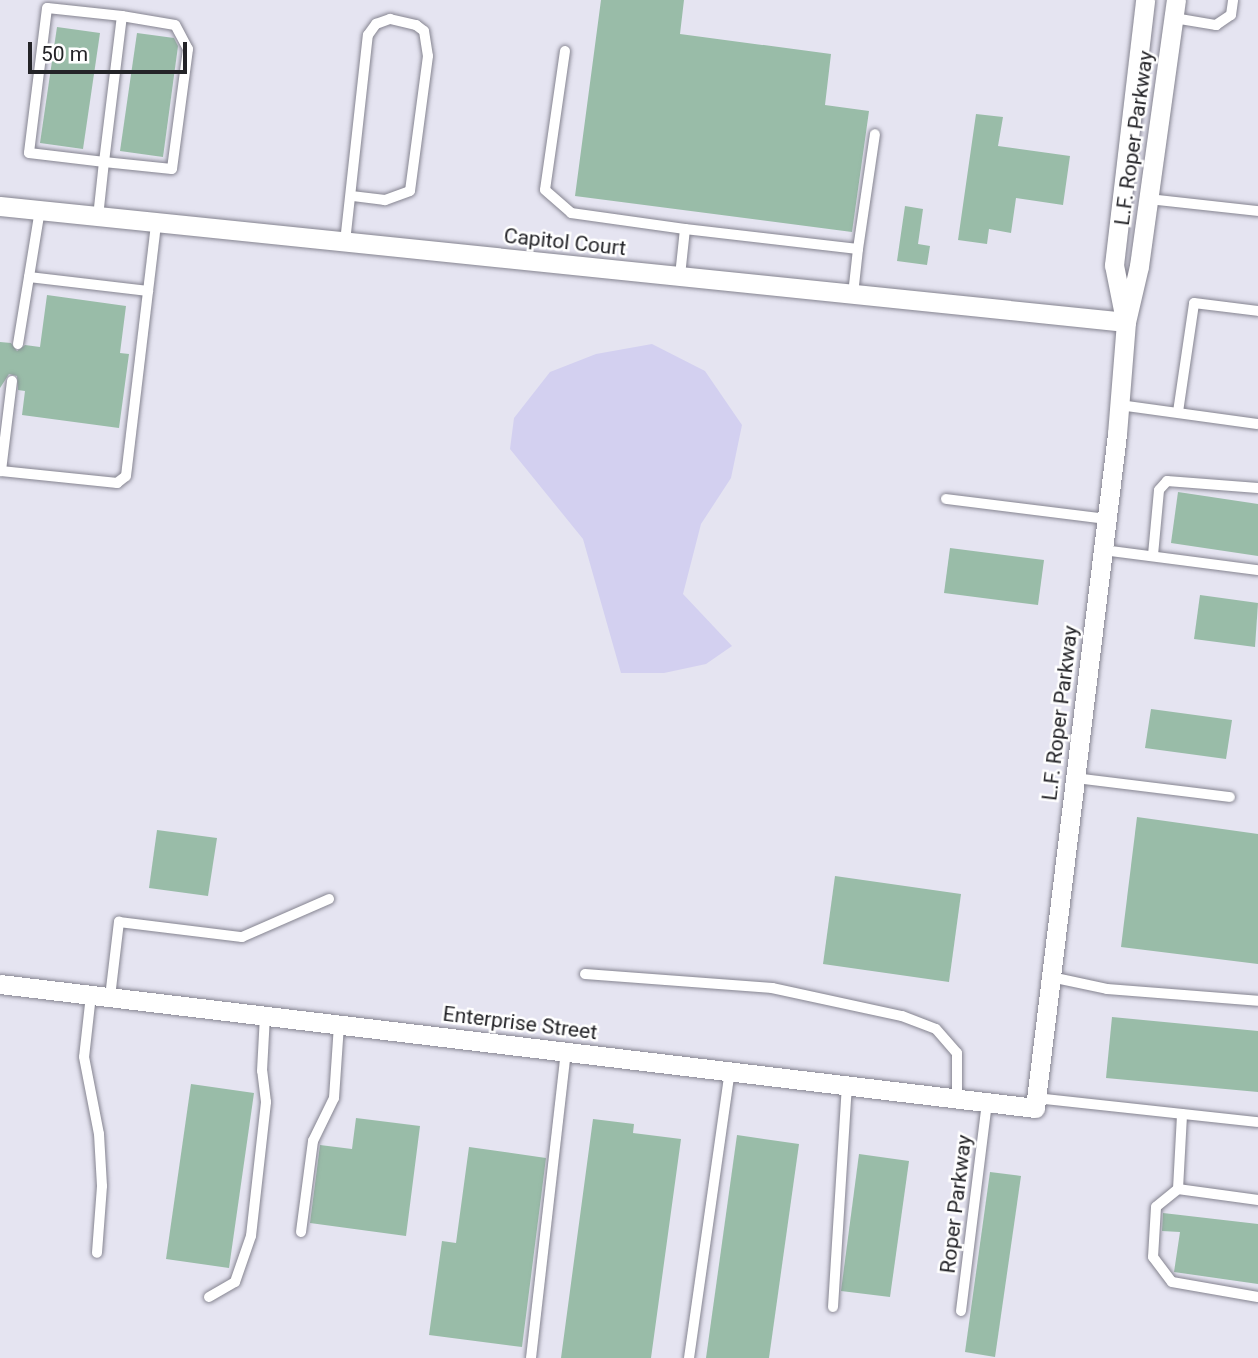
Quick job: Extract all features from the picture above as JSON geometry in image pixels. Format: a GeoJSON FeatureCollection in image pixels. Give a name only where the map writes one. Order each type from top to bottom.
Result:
{"type":"FeatureCollection","features":[{"type":"Feature","properties":{"kind":"street","name":"L.F. Roper Parkway"},"geometry":{"type":"LineString","coordinates":[[1126,322],[1114,265],[1146,0]]}},
{"type":"Feature","properties":{"kind":"street","name":"L.F. Roper Parkway"},"geometry":{"type":"LineString","coordinates":[[1035,1103],[1103,550],[1126,322],[1149,199],[1175,9]]}},
{"type":"Feature","properties":{"kind":"street","name":"Capitol Court"},"geometry":{"type":"LineString","coordinates":[[0,206],[1126,322]]}},
{"type":"Feature","properties":{"kind":"street","name":"Enterprise Street"},"geometry":{"type":"LineString","coordinates":[[0,984],[987,1102],[1035,1103]]}},
{"type":"Feature","properties":{"kind":"lane"},"geometry":{"type":"LineString","coordinates":[[1175,9],[1216,26],[1231,15],[1233,0]]}},
{"type":"Feature","properties":{"kind":"lane"},"geometry":{"type":"LineString","coordinates":[[47,8],[122,16],[175,25],[188,50],[172,169],[29,153],[47,8]]}},
{"type":"Feature","properties":{"kind":"lane"},"geometry":{"type":"LineString","coordinates":[[98,216],[122,16]]}},
{"type":"Feature","properties":{"kind":"lane"},"geometry":{"type":"LineString","coordinates":[[345,242],[368,35],[376,24],[390,19],[416,25],[424,31],[428,56],[410,191],[385,200],[351,196]]}},
{"type":"Feature","properties":{"kind":"lane"},"geometry":{"type":"LineString","coordinates":[[565,51],[545,190],[571,213],[858,248]]}},
{"type":"Feature","properties":{"kind":"lane"},"geometry":{"type":"LineString","coordinates":[[853,294],[875,134]]}},
{"type":"Feature","properties":{"kind":"lane"},"geometry":{"type":"LineString","coordinates":[[1149,199],[1258,211]]}},
{"type":"Feature","properties":{"kind":"lane"},"geometry":{"type":"LineString","coordinates":[[18,344],[40,211]]}},
{"type":"Feature","properties":{"kind":"lane"},"geometry":{"type":"LineString","coordinates":[[12,381],[5,403],[6,424],[0,471],[117,483],[126,476],[156,223]]}},
{"type":"Feature","properties":{"kind":"lane"},"geometry":{"type":"LineString","coordinates":[[680,276],[685,229]]}},
{"type":"Feature","properties":{"kind":"lane"},"geometry":{"type":"LineString","coordinates":[[29,277],[148,291]]}},
{"type":"Feature","properties":{"kind":"lane"},"geometry":{"type":"LineString","coordinates":[[1178,412],[1194,303],[1258,311]]}},
{"type":"Feature","properties":{"kind":"lane"},"geometry":{"type":"LineString","coordinates":[[1119,405],[1258,424]]}},
{"type":"Feature","properties":{"kind":"lane"},"geometry":{"type":"LineString","coordinates":[[1153,555],[1159,489],[1167,481],[1258,488]]}},
{"type":"Feature","properties":{"kind":"lane"},"geometry":{"type":"LineString","coordinates":[[946,499],[1106,519]]}},
{"type":"Feature","properties":{"kind":"lane"},"geometry":{"type":"LineString","coordinates":[[1103,550],[1258,570]]}},
{"type":"Feature","properties":{"kind":"lane"},"geometry":{"type":"LineString","coordinates":[[1075,778],[1230,797]]}},
{"type":"Feature","properties":{"kind":"lane"},"geometry":{"type":"LineString","coordinates":[[96,1253],[102,1186],[99,1134],[84,1058],[119,922],[242,937],[329,899]]}},
{"type":"Feature","properties":{"kind":"lane"},"geometry":{"type":"LineString","coordinates":[[585,974],[772,988],[902,1016],[936,1029],[957,1052],[957,1098]]}},
{"type":"Feature","properties":{"kind":"lane"},"geometry":{"type":"LineString","coordinates":[[1051,977],[1107,989],[1258,1001]]}},
{"type":"Feature","properties":{"kind":"lane"},"geometry":{"type":"LineString","coordinates":[[209,1297],[235,1282],[251,1236],[267,1102],[262,1071],[265,1016]]}},
{"type":"Feature","properties":{"kind":"lane"},"geometry":{"type":"LineString","coordinates":[[301,1232],[313,1141],[334,1098],[339,1025]]}},
{"type":"Feature","properties":{"kind":"lane"},"geometry":{"type":"LineString","coordinates":[[531,1358],[566,1051]]}},
{"type":"Feature","properties":{"kind":"lane"},"geometry":{"type":"LineString","coordinates":[[689,1358],[730,1071]]}},
{"type":"Feature","properties":{"kind":"lane"},"geometry":{"type":"LineString","coordinates":[[833,1307],[847,1085]]}},
{"type":"Feature","properties":{"kind":"lane","name":"Roper Parkway"},"geometry":{"type":"LineString","coordinates":[[961,1311],[987,1102]]}},
{"type":"Feature","properties":{"kind":"lane"},"geometry":{"type":"LineString","coordinates":[[1035,1103],[1258,1122]]}},
{"type":"Feature","properties":{"kind":"lane"},"geometry":{"type":"LineString","coordinates":[[1182,1114],[1178,1189],[1156,1208],[1153,1257],[1162,1273],[1172,1282],[1258,1297]]}},
{"type":"Feature","properties":{"kind":"lane"},"geometry":{"type":"LineString","coordinates":[[1178,1189],[1258,1200]]}},
{"type":"Feature","properties":{"kind":"shaded area"},"geometry":{"type":"Polygon","coordinates":[[[652,344],[705,371],[742,425],[731,478],[701,524],[683,594],[732,646],[706,664],[664,673],[621,673],[583,539],[510,449],[514,418],[550,372],[596,354],[652,344]]]}},
{"type":"Feature","properties":{"kind":"building"},"geometry":{"type":"Polygon","coordinates":[[[601,0],[684,0],[680,34],[831,54],[825,105],[869,111],[852,232],[575,196],[601,0]]]}},
{"type":"Feature","properties":{"kind":"building"},"geometry":{"type":"Polygon","coordinates":[[[57,27],[100,33],[83,149],[40,143],[57,27]]]}},
{"type":"Feature","properties":{"kind":"building"},"geometry":{"type":"Polygon","coordinates":[[[137,33],[174,38],[178,46],[163,157],[120,151],[137,33]]]}},
{"type":"Feature","properties":{"kind":"building"},"geometry":{"type":"Polygon","coordinates":[[[976,114],[1003,117],[998,146],[1070,156],[1063,205],[1016,198],[1011,233],[989,229],[987,244],[958,240],[976,114]]]}},
{"type":"Feature","properties":{"kind":"building"},"geometry":{"type":"Polygon","coordinates":[[[905,206],[923,209],[918,244],[930,246],[927,265],[897,261],[905,206]]]}},
{"type":"Feature","properties":{"kind":"building"},"geometry":{"type":"Polygon","coordinates":[[[47,295],[126,306],[120,353],[129,354],[119,428],[22,415],[25,391],[18,390],[17,376],[9,374],[0,388],[0,342],[11,343],[17,351],[25,345],[40,347],[47,295]]]}},
{"type":"Feature","properties":{"kind":"building"},"geometry":{"type":"Polygon","coordinates":[[[1178,492],[1258,504],[1258,556],[1171,543],[1178,492]]]}},
{"type":"Feature","properties":{"kind":"building"},"geometry":{"type":"Polygon","coordinates":[[[950,548],[1044,560],[1038,605],[944,593],[950,548]]]}},
{"type":"Feature","properties":{"kind":"building"},"geometry":{"type":"Polygon","coordinates":[[[1200,595],[1258,603],[1255,647],[1194,639],[1200,595]]]}},
{"type":"Feature","properties":{"kind":"building"},"geometry":{"type":"Polygon","coordinates":[[[1151,709],[1232,720],[1226,759],[1145,748],[1151,709]]]}},
{"type":"Feature","properties":{"kind":"building"},"geometry":{"type":"Polygon","coordinates":[[[1137,817],[1258,834],[1258,964],[1121,947],[1137,817]]]}},
{"type":"Feature","properties":{"kind":"building"},"geometry":{"type":"Polygon","coordinates":[[[157,830],[217,838],[208,896],[149,888],[157,830]]]}},
{"type":"Feature","properties":{"kind":"building"},"geometry":{"type":"Polygon","coordinates":[[[835,876],[961,894],[949,982],[823,964],[835,876]]]}},
{"type":"Feature","properties":{"kind":"building"},"geometry":{"type":"Polygon","coordinates":[[[1112,1017],[1258,1031],[1258,1092],[1106,1078],[1112,1017]]]}},
{"type":"Feature","properties":{"kind":"building"},"geometry":{"type":"Polygon","coordinates":[[[191,1084],[254,1093],[229,1268],[166,1259],[191,1084]]]}},
{"type":"Feature","properties":{"kind":"building"},"geometry":{"type":"Polygon","coordinates":[[[356,1118],[420,1126],[406,1236],[310,1223],[320,1145],[352,1149],[356,1118]]]}},
{"type":"Feature","properties":{"kind":"building"},"geometry":{"type":"Polygon","coordinates":[[[593,1119],[634,1124],[633,1133],[681,1139],[651,1358],[561,1358],[593,1119]]]}},
{"type":"Feature","properties":{"kind":"building"},"geometry":{"type":"Polygon","coordinates":[[[737,1135],[799,1144],[769,1358],[706,1358],[737,1135]]]}},
{"type":"Feature","properties":{"kind":"building"},"geometry":{"type":"Polygon","coordinates":[[[469,1147],[546,1158],[522,1347],[429,1335],[442,1241],[456,1243],[469,1147]]]}},
{"type":"Feature","properties":{"kind":"building"},"geometry":{"type":"Polygon","coordinates":[[[859,1154],[909,1161],[890,1297],[841,1291],[859,1154]]]}},
{"type":"Feature","properties":{"kind":"building"},"geometry":{"type":"Polygon","coordinates":[[[990,1172],[1021,1176],[995,1357],[965,1352],[990,1172]]]}},
{"type":"Feature","properties":{"kind":"building"},"geometry":{"type":"Polygon","coordinates":[[[1163,1213],[1258,1224],[1258,1284],[1174,1272],[1180,1232],[1162,1231],[1163,1213]]]}}]}
